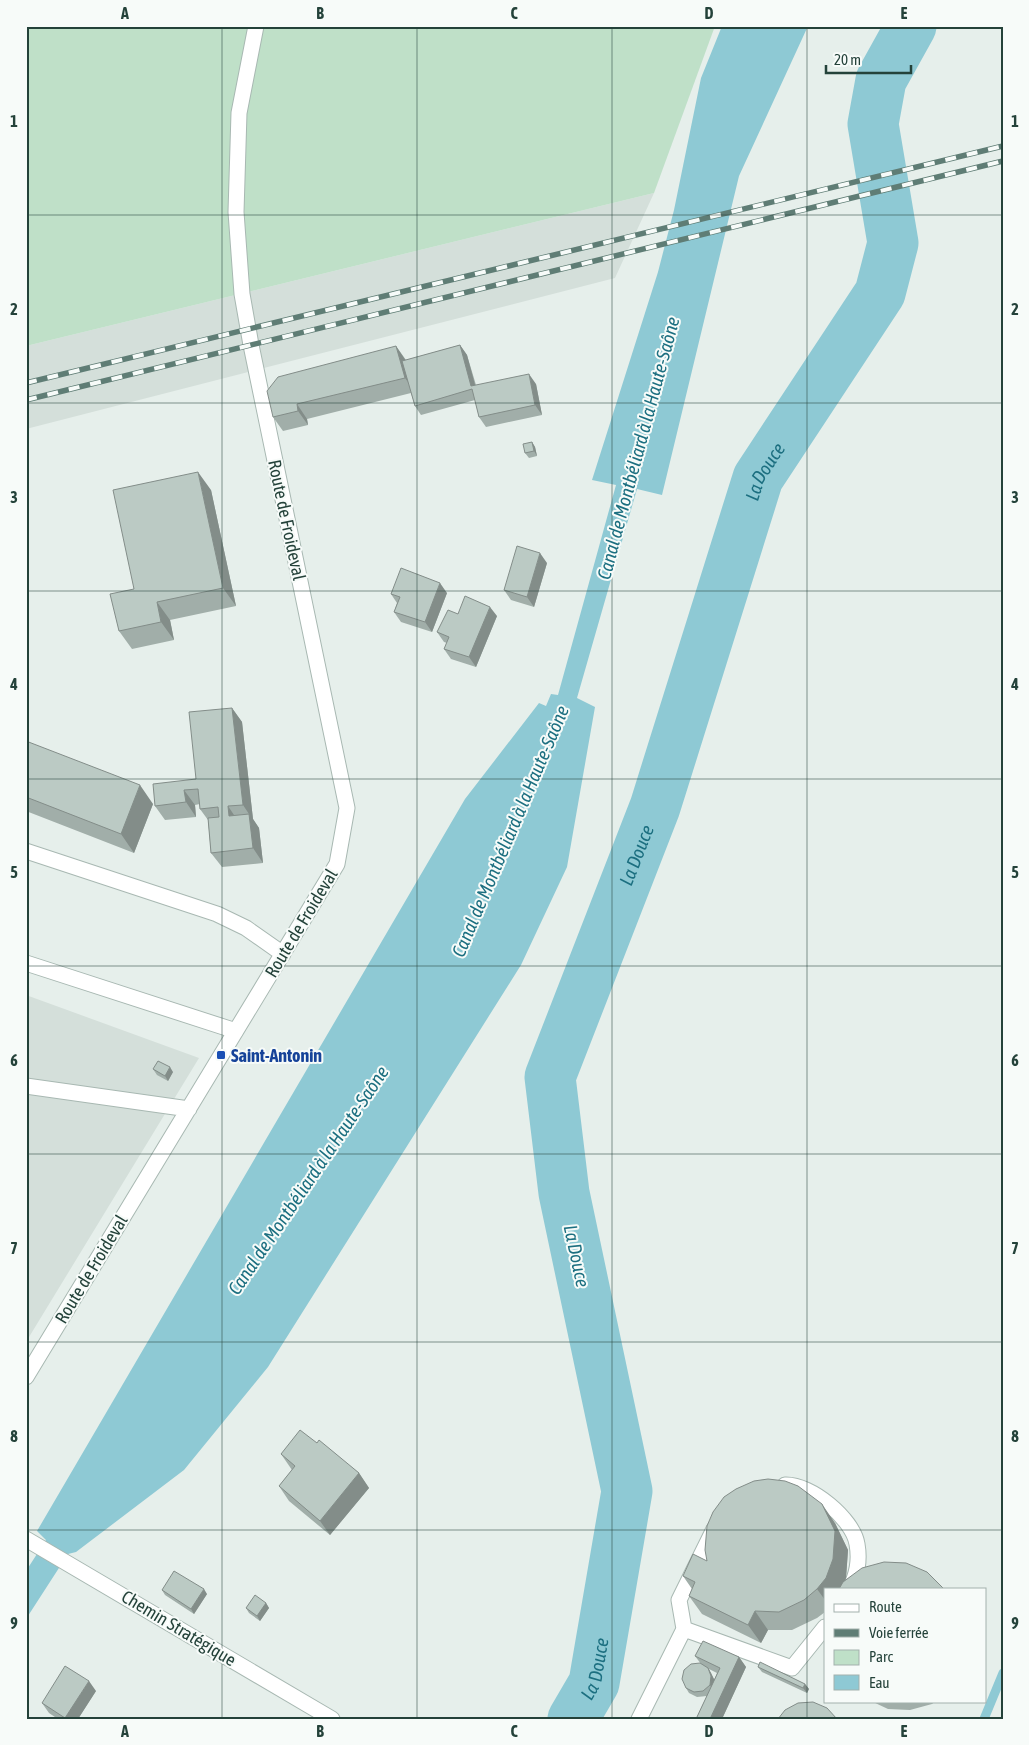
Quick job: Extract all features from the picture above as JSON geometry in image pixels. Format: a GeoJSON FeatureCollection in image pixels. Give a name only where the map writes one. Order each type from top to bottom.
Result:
{"type":"FeatureCollection","features":[{"type":"Feature","properties":{"kind":"street","name":"Route de Froideval"},"geometry":{"type":"LineString","coordinates":[[26,1377],[338,864],[347,808],[250,345],[242,294],[236,212],[239,113],[256,26]]}},
{"type":"Feature","properties":{"kind":"street"},"geometry":{"type":"LineString","coordinates":[[26,851],[217,914],[246,928],[283,954]]}},
{"type":"Feature","properties":{"kind":"street"},"geometry":{"type":"LineString","coordinates":[[26,963],[236,1031]]}},
{"type":"Feature","properties":{"kind":"street"},"geometry":{"type":"LineString","coordinates":[[26,1086],[188,1108]]}},
{"type":"Feature","properties":{"kind":"street"},"geometry":{"type":"LineString","coordinates":[[771,1489],[788,1485],[817,1495],[842,1515],[857,1542],[858,1572],[850,1588]]}},
{"type":"Feature","properties":{"kind":"street"},"geometry":{"type":"LineString","coordinates":[[639,1719],[684,1629],[679,1600],[722,1514]]}},
{"type":"Feature","properties":{"kind":"street","name":"Chemin Stratégique"},"geometry":{"type":"LineString","coordinates":[[27,1539],[332,1719]]}},
{"type":"Feature","properties":{"kind":"street"},"geometry":{"type":"LineString","coordinates":[[684,1629],[792,1668],[824,1628]]}},
{"type":"Feature","properties":{"kind":"shaded area"},"geometry":{"type":"Polygon","coordinates":[[[654,193],[615,278],[26,429],[26,346],[654,193]]]}},
{"type":"Feature","properties":{"kind":"shaded area"},"geometry":{"type":"Polygon","coordinates":[[[26,995],[199,1058],[26,1342],[26,995]]]}},
{"type":"Feature","properties":{"kind":"green space"},"geometry":{"type":"Polygon","coordinates":[[[26,26],[715,26],[654,193],[26,346],[26,26]]]}},
{"type":"Feature","properties":{"kind":"water","name":"Canal de Montbéliard à la Haute-Saône"},"geometry":{"type":"Polygon","coordinates":[[[722,26],[808,26],[739,176],[662,495],[637,489],[577,698],[595,707],[567,867],[521,965],[268,1367],[184,1470],[76,1552],[68,1554],[26,1619],[26,1571],[46,1540],[37,1531],[465,799],[539,703],[546,706],[551,694],[558,695],[616,485],[592,480],[658,272],[674,210],[701,78],[722,26]]]}},
{"type":"Feature","properties":{"kind":"building"},"geometry":{"type":"Polygon","coordinates":[[[460,345],[471,386],[529,374],[535,405],[479,417],[472,389],[415,406],[402,361],[460,345]]]}},
{"type":"Feature","properties":{"kind":"building"},"geometry":{"type":"Polygon","coordinates":[[[396,346],[405,378],[297,404],[298,411],[273,417],[267,391],[278,377],[396,346]]]}},
{"type":"Feature","properties":{"kind":"building"},"geometry":{"type":"Polygon","coordinates":[[[532,442],[534,451],[525,453],[523,444],[532,442]]]}},
{"type":"Feature","properties":{"kind":"building"},"geometry":{"type":"Polygon","coordinates":[[[198,472],[223,588],[157,602],[161,622],[119,631],[110,594],[134,589],[113,490],[198,472]]]}},
{"type":"Feature","properties":{"kind":"building"},"geometry":{"type":"Polygon","coordinates":[[[517,546],[540,553],[527,597],[504,590],[517,546]]]}},
{"type":"Feature","properties":{"kind":"building"},"geometry":{"type":"Polygon","coordinates":[[[401,568],[440,583],[425,622],[394,612],[400,597],[391,594],[401,568]]]}},
{"type":"Feature","properties":{"kind":"building"},"geometry":{"type":"Polygon","coordinates":[[[465,596],[490,607],[469,657],[444,649],[449,637],[437,632],[448,610],[458,614],[465,596]]]}},
{"type":"Feature","properties":{"kind":"building"},"geometry":{"type":"Polygon","coordinates":[[[232,708],[243,805],[228,806],[229,816],[249,814],[253,848],[211,853],[208,818],[219,817],[218,807],[200,809],[198,789],[184,790],[186,802],[155,806],[153,784],[196,779],[189,712],[232,708]]]}},
{"type":"Feature","properties":{"kind":"building"},"geometry":{"type":"Polygon","coordinates":[[[26,741],[140,785],[121,834],[26,797],[26,741]]]}},
{"type":"Feature","properties":{"kind":"building"},"geometry":{"type":"Polygon","coordinates":[[[158,1061],[170,1067],[165,1076],[153,1069],[158,1061]]]}},
{"type":"Feature","properties":{"kind":"building"},"geometry":{"type":"Polygon","coordinates":[[[300,1430],[317,1443],[319,1440],[359,1473],[320,1521],[279,1486],[295,1466],[281,1454],[300,1430]]]}},
{"type":"Feature","properties":{"kind":"building"},"geometry":{"type":"Polygon","coordinates":[[[768,1479],[785,1481],[798,1486],[822,1504],[835,1531],[833,1559],[826,1578],[804,1600],[779,1612],[755,1611],[748,1625],[689,1596],[695,1582],[683,1576],[693,1554],[707,1561],[705,1550],[707,1526],[713,1512],[724,1497],[754,1481],[768,1479]]]}},
{"type":"Feature","properties":{"kind":"building"},"geometry":{"type":"Polygon","coordinates":[[[884,1562],[906,1563],[927,1572],[943,1588],[840,1588],[843,1582],[862,1568],[884,1562]]]}},
{"type":"Feature","properties":{"kind":"building"},"geometry":{"type":"Polygon","coordinates":[[[174,1571],[204,1589],[191,1609],[162,1590],[174,1571]]]}},
{"type":"Feature","properties":{"kind":"building"},"geometry":{"type":"Polygon","coordinates":[[[255,1595],[266,1603],[257,1616],[246,1608],[255,1595]]]}},
{"type":"Feature","properties":{"kind":"building"},"geometry":{"type":"Polygon","coordinates":[[[703,1641],[739,1657],[710,1719],[696,1719],[720,1668],[695,1656],[703,1641]]]}},
{"type":"Feature","properties":{"kind":"building"},"geometry":{"type":"Polygon","coordinates":[[[760,1662],[805,1684],[803,1688],[758,1667],[760,1662]]]}},
{"type":"Feature","properties":{"kind":"building"},"geometry":{"type":"Polygon","coordinates":[[[700,1663],[708,1668],[711,1676],[710,1685],[703,1691],[694,1692],[686,1688],[682,1679],[684,1670],[691,1664],[700,1663]]]}},
{"type":"Feature","properties":{"kind":"building"},"geometry":{"type":"Polygon","coordinates":[[[65,1666],[89,1681],[65,1718],[42,1703],[65,1666]]]}},
{"type":"Feature","properties":{"kind":"building"},"geometry":{"type":"Polygon","coordinates":[[[813,1702],[827,1708],[837,1719],[778,1719],[785,1710],[798,1703],[813,1702]]]}},
{"type":"Feature","properties":{"kind":"waterway","name":"La Douce"},"geometry":{"type":"LineString","coordinates":[[573,1719],[594,1683],[627,1491],[564,1193],[550,1077],[655,807],[758,478],[880,293],[893,243],[873,124],[881,80],[911,26]]}},
{"type":"Feature","properties":{"kind":"waterway"},"geometry":{"type":"LineString","coordinates":[[984,1719],[1003,1673]]}},
{"type":"Feature","properties":{"kind":"railway"},"geometry":{"type":"LineString","coordinates":[[26,383],[1003,146]]}},
{"type":"Feature","properties":{"kind":"railway"},"geometry":{"type":"LineString","coordinates":[[26,400],[1003,161]]}},
{"type":"Feature","properties":{"kind":"place","name":"Saint-Antonin"},"geometry":{"type":"Point","coordinates":[221,1055]}}]}
